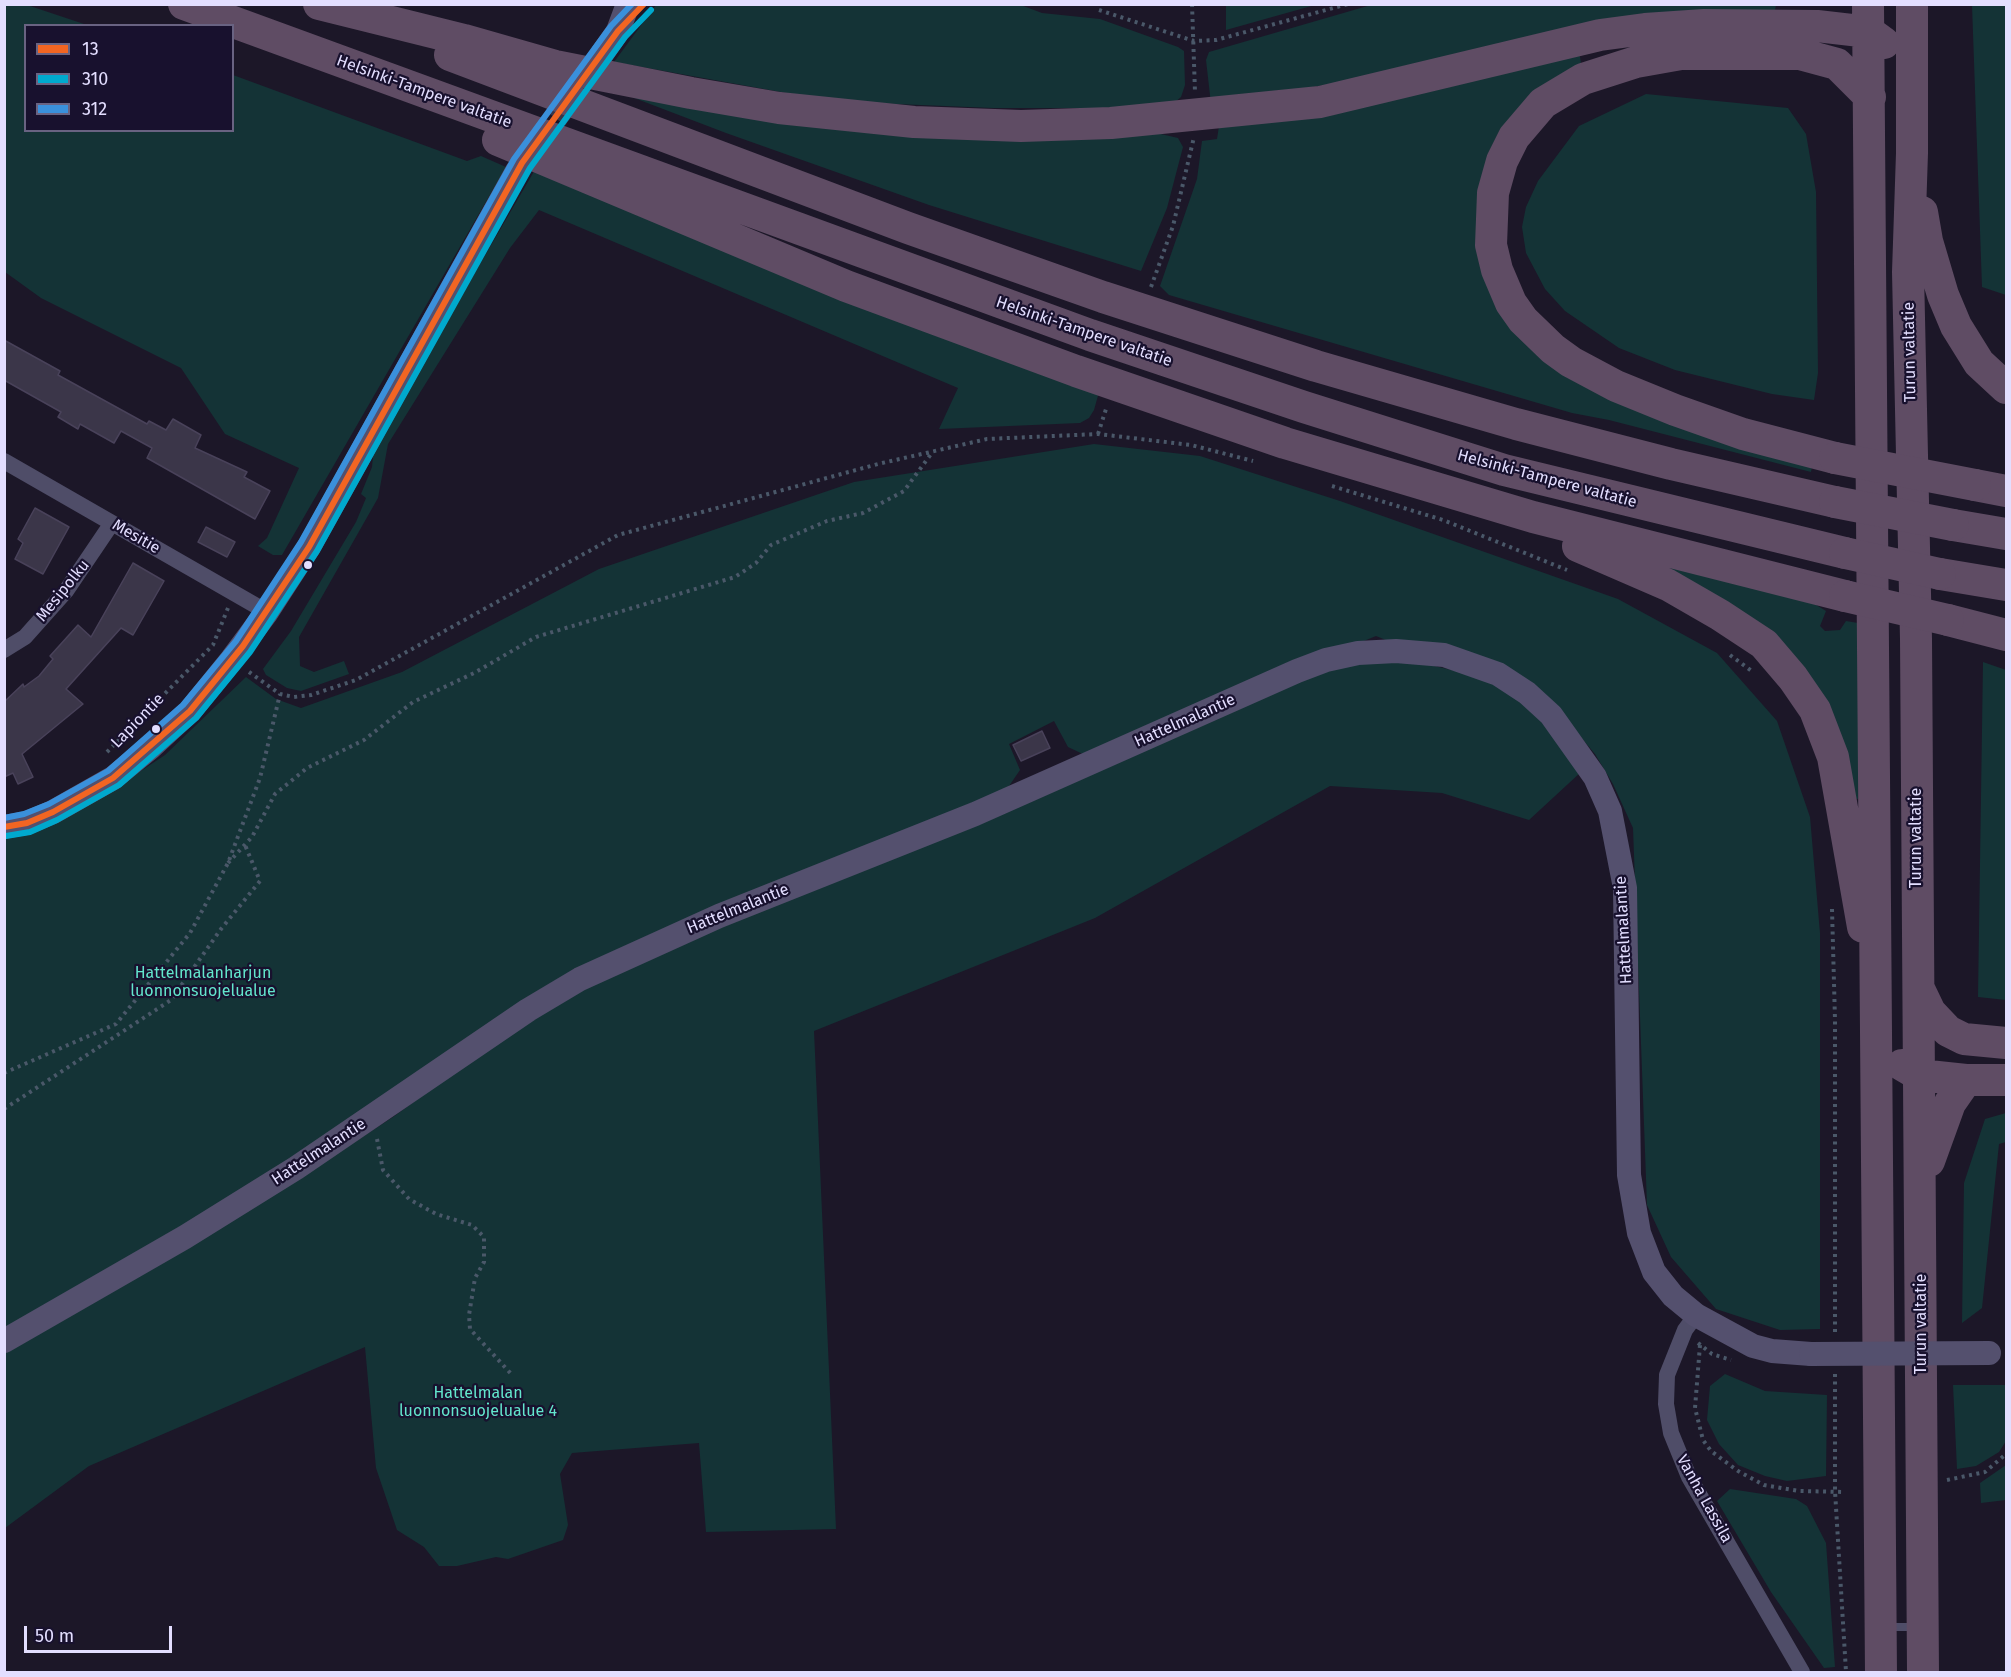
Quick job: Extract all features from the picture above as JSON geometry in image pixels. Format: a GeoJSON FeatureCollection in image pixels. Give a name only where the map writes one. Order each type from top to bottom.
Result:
{"type":"FeatureCollection","features":[{"type":"Feature","properties":{"kind":"highway","name":"Helsinki-Tampere valtatie"},"geometry":{"type":"LineString","coordinates":[[184,4],[1090,335],[1304,407],[1504,470],[1845,553],[1940,574],[2007,585]]}},
{"type":"Feature","properties":{"kind":"highway"},"geometry":{"type":"LineString","coordinates":[[318,4],[464,40],[555,66],[702,95],[779,108],[914,122],[1021,126],[1111,123],[1320,102],[1600,35],[1645,29],[1704,25],[1795,25],[1868,18]]}},
{"type":"Feature","properties":{"kind":"highway"},"geometry":{"type":"LineString","coordinates":[[318,4],[897,224],[1103,297],[1316,366],[1516,424],[1671,464],[1835,502],[2007,534]]}},
{"type":"Feature","properties":{"kind":"highway"},"geometry":{"type":"LineString","coordinates":[[1795,25],[1833,5]]}},
{"type":"Feature","properties":{"kind":"highway","name":"Turun valtatie"},"geometry":{"type":"LineString","coordinates":[[1912,12],[1912,153],[1908,272],[1916,627],[1923,1672]]}},
{"type":"Feature","properties":{"kind":"highway"},"geometry":{"type":"LineString","coordinates":[[1868,18],[1911,76]]}},
{"type":"Feature","properties":{"kind":"highway"},"geometry":{"type":"LineString","coordinates":[[1868,18],[1878,982],[1876,1029],[1881,1672]]}},
{"type":"Feature","properties":{"kind":"highway"},"geometry":{"type":"LineString","coordinates":[[1870,97],[1837,64],[1800,54],[1681,54],[1636,62],[1582,79],[1543,103],[1514,137],[1502,161],[1493,193],[1491,245],[1497,270],[1517,312],[1553,349],[1571,362],[1616,386],[1743,434],[1835,458],[2007,491]]}},
{"type":"Feature","properties":{"kind":"highway"},"geometry":{"type":"LineString","coordinates":[[369,72],[396,97],[846,286],[1076,371],[1285,443],[1533,517],[2007,635]]}},
{"type":"Feature","properties":{"kind":"highway"},"geometry":{"type":"LineString","coordinates":[[1912,153],[1927,241],[1943,295],[1956,326],[1979,363],[2007,388]]}},
{"type":"Feature","properties":{"kind":"highway"},"geometry":{"type":"LineString","coordinates":[[1533,517],[1559,539],[1616,561],[1668,585],[1720,615],[1764,645],[1793,678],[1815,710],[1833,757],[1857,901],[1878,982]]}},
{"type":"Feature","properties":{"kind":"highway"},"geometry":{"type":"LineString","coordinates":[[1918,986],[1930,1012],[1948,1031],[1964,1039],[2007,1043]]}},
{"type":"Feature","properties":{"kind":"highway"},"geometry":{"type":"LineString","coordinates":[[1876,1029],[1891,1056],[1919,1075],[1966,1080],[2007,1080]]}},
{"type":"Feature","properties":{"kind":"highway"},"geometry":{"type":"LineString","coordinates":[[1921,1185],[1938,1130],[1950,1103],[1966,1080]]}},
{"type":"Feature","properties":{"kind":"street"},"geometry":{"type":"LineString","coordinates":[[618,31],[628,4]]}},
{"type":"Feature","properties":{"kind":"street"},"geometry":{"type":"LineString","coordinates":[[602,54],[618,31],[645,4]]}},
{"type":"Feature","properties":{"kind":"street","name":"Lapiontie"},"geometry":{"type":"LineString","coordinates":[[4,827],[27,823],[53,812],[113,778],[190,711],[232,659],[267,612],[309,547],[518,171]]}},
{"type":"Feature","properties":{"kind":"street","name":"Mesitie"},"geometry":{"type":"LineString","coordinates":[[4,461],[267,612]]}},
{"type":"Feature","properties":{"kind":"street","name":"Mesipolku"},"geometry":{"type":"LineString","coordinates":[[4,650],[25,637],[66,591],[112,523]]}},
{"type":"Feature","properties":{"kind":"street","name":"Hattelmalantie"},"geometry":{"type":"LineString","coordinates":[[4,1341],[185,1237],[372,1118],[528,1010],[580,979],[654,944],[975,814],[1326,660],[1377,652],[1444,655],[1498,674],[1527,693],[1551,715],[1595,777],[1610,811],[1625,888],[1631,1187],[1639,1233],[1654,1272],[1673,1296],[1696,1315],[1753,1347],[1772,1351],[1811,1354],[1998,1353]]}},
{"type":"Feature","properties":{"kind":"street","name":"Vanha Lassila"},"geometry":{"type":"LineString","coordinates":[[1696,1315],[1681,1338],[1667,1375],[1666,1404],[1671,1433],[1689,1477],[1802,1672]]}},
{"type":"Feature","properties":{"kind":"lane"},"geometry":{"type":"LineString","coordinates":[[1880,1627],[1922,1627]]}},
{"type":"Feature","properties":{"kind":"path"},"geometry":{"type":"LineString","coordinates":[[1192,4],[1195,102]]}},
{"type":"Feature","properties":{"kind":"path"},"geometry":{"type":"LineString","coordinates":[[1099,10],[1194,41],[1215,40],[1348,4]]}},
{"type":"Feature","properties":{"kind":"path"},"geometry":{"type":"LineString","coordinates":[[1151,286],[1173,226],[1195,129]]}},
{"type":"Feature","properties":{"kind":"path"},"geometry":{"type":"LineString","coordinates":[[1098,434],[1111,397]]}},
{"type":"Feature","properties":{"kind":"path"},"geometry":{"type":"LineString","coordinates":[[213,645],[280,694],[294,698],[311,694],[356,680],[618,535],[878,464],[931,454],[987,439],[1098,434],[1191,445],[1264,464]]}},
{"type":"Feature","properties":{"kind":"path"},"geometry":{"type":"LineString","coordinates":[[228,863],[252,837],[275,794],[307,768],[364,740],[413,702],[474,673],[536,637],[735,577],[756,563],[771,545],[827,521],[863,513],[904,491],[931,454]]}},
{"type":"Feature","properties":{"kind":"path"},"geometry":{"type":"LineString","coordinates":[[1331,485],[1443,520],[1571,572]]}},
{"type":"Feature","properties":{"kind":"path","name":"Lapiontie"},"geometry":{"type":"LineString","coordinates":[[104,756],[213,645],[236,594]]}},
{"type":"Feature","properties":{"kind":"path"},"geometry":{"type":"LineString","coordinates":[[1723,649],[1760,678]]}},
{"type":"Feature","properties":{"kind":"path"},"geometry":{"type":"LineString","coordinates":[[4,1073],[116,1024],[190,933],[228,863],[260,778],[280,694]]}},
{"type":"Feature","properties":{"kind":"path"},"geometry":{"type":"LineString","coordinates":[[4,1109],[171,1000],[221,929],[260,881],[245,845]]}},
{"type":"Feature","properties":{"kind":"path"},"geometry":{"type":"LineString","coordinates":[[1832,902],[1835,1020],[1835,1338]]}},
{"type":"Feature","properties":{"kind":"path"},"geometry":{"type":"LineString","coordinates":[[372,1118],[383,1170],[409,1199],[436,1214],[472,1225],[484,1237],[484,1262],[475,1278],[469,1315],[470,1329],[513,1376]]}},
{"type":"Feature","properties":{"kind":"path"},"geometry":{"type":"LineString","coordinates":[[1700,1344],[1695,1408],[1703,1440],[1711,1451],[1738,1471],[1764,1485],[1799,1491],[1845,1492]]}},
{"type":"Feature","properties":{"kind":"path"},"geometry":{"type":"LineString","coordinates":[[1835,1362],[1835,1491],[1846,1672]]}},
{"type":"Feature","properties":{"kind":"path"},"geometry":{"type":"LineString","coordinates":[[1947,1480],[1985,1472],[2007,1454]]}},
{"type":"Feature","properties":{"kind":"green space"},"geometry":{"type":"Polygon","coordinates":[[[1018,4],[1042,13],[1100,19],[1178,47],[1184,51],[1185,85],[1181,97],[1174,103],[1152,108],[993,108],[872,103],[803,96],[614,62],[656,5],[1018,4]]]}},
{"type":"Feature","properties":{"kind":"green space"},"geometry":{"type":"Polygon","coordinates":[[[1226,4],[1315,5],[1226,30],[1226,4]]]}},
{"type":"Feature","properties":{"kind":"green space"},"geometry":{"type":"Polygon","coordinates":[[[5,5],[27,5],[84,24],[24,24],[24,132],[234,132],[234,75],[467,161],[481,156],[506,167],[282,555],[273,555],[258,546],[267,538],[299,468],[225,434],[181,368],[41,298],[5,272],[5,5]]]}},
{"type":"Feature","properties":{"kind":"green space"},"geometry":{"type":"Polygon","coordinates":[[[1371,5],[1776,5],[1775,10],[1211,104],[1206,60],[1209,52],[1371,5]]]}},
{"type":"Feature","properties":{"kind":"green space"},"geometry":{"type":"Polygon","coordinates":[[[1972,5],[2006,5],[2006,295],[1982,287],[1972,5]]]}},
{"type":"Feature","properties":{"kind":"green space"},"geometry":{"type":"Polygon","coordinates":[[[1579,50],[1582,70],[1483,183],[1528,339],[1813,461],[1811,472],[1609,420],[1572,413],[1169,295],[1160,286],[1197,179],[1202,141],[1217,139],[1219,126],[1579,50]]]}},
{"type":"Feature","properties":{"kind":"green space"},"geometry":{"type":"Polygon","coordinates":[[[608,88],[1148,131],[1178,138],[1183,147],[1167,208],[1141,271],[929,205],[726,133],[608,88]]]}},
{"type":"Feature","properties":{"kind":"green space"},"geometry":{"type":"Polygon","coordinates":[[[1646,94],[1788,108],[1806,134],[1816,192],[1818,373],[1814,400],[1772,394],[1675,370],[1619,348],[1565,311],[1545,289],[1526,253],[1522,227],[1526,207],[1538,181],[1579,126],[1646,94]]]}},
{"type":"Feature","properties":{"kind":"green space"},"geometry":{"type":"Polygon","coordinates":[[[536,168],[1099,392],[1094,410],[1089,418],[1080,423],[939,429],[958,388],[539,210],[510,248],[388,444],[378,498],[299,637],[300,666],[314,672],[344,661],[349,674],[301,691],[287,688],[266,675],[263,669],[291,631],[356,522],[366,498],[361,494],[372,467],[374,446],[536,168]]]}},
{"type":"Feature","properties":{"kind":"green space","name":"Hattelmalanharjun luonnonsuojelualue"},"geometry":{"type":"Polygon","coordinates":[[[1094,444],[1200,456],[1340,501],[1618,599],[1717,653],[1777,721],[1810,817],[1820,933],[1820,1329],[1780,1330],[1716,1309],[1671,1257],[1647,1205],[1633,828],[1613,784],[1595,754],[1558,710],[1376,636],[1085,755],[1068,747],[1054,721],[1009,744],[1020,770],[1007,789],[647,936],[248,1187],[5,1329],[5,836],[106,794],[165,755],[246,677],[276,699],[301,708],[402,672],[599,569],[854,482],[1094,444]]]}},
{"type":"Feature","properties":{"kind":"green space"},"geometry":{"type":"Polygon","coordinates":[[[1650,558],[1800,595],[1826,611],[1820,626],[1825,631],[1840,630],[1846,621],[1858,623],[1858,799],[1853,798],[1830,723],[1650,558]]]}},
{"type":"Feature","properties":{"kind":"green space","name":"Hattelmalan luonnonsuojelualue 4"},"geometry":{"type":"Polygon","coordinates":[[[1383,661],[1426,664],[1481,677],[1530,707],[1581,772],[1529,820],[1442,793],[1330,786],[1095,918],[814,1031],[836,1529],[706,1532],[699,1443],[572,1453],[560,1474],[568,1525],[563,1540],[508,1559],[496,1557],[457,1566],[439,1566],[424,1547],[397,1530],[376,1468],[365,1347],[89,1466],[5,1528],[4,1351],[286,1187],[393,1117],[501,1039],[582,989],[657,954],[1286,685],[1351,663],[1383,661]]]}},
{"type":"Feature","properties":{"kind":"green space"},"geometry":{"type":"Polygon","coordinates":[[[1983,662],[2006,670],[2006,1000],[1978,997],[1983,662]]]}},
{"type":"Feature","properties":{"kind":"green space"},"geometry":{"type":"Polygon","coordinates":[[[2006,1113],[2006,1142],[1999,1144],[1982,1308],[1962,1323],[1964,1183],[1985,1119],[2006,1113]]]}},
{"type":"Feature","properties":{"kind":"green space"},"geometry":{"type":"Polygon","coordinates":[[[1725,1374],[1765,1391],[1827,1395],[1826,1476],[1787,1481],[1765,1476],[1738,1465],[1719,1444],[1707,1420],[1710,1386],[1725,1374]]]}},
{"type":"Feature","properties":{"kind":"green space"},"geometry":{"type":"Polygon","coordinates":[[[1953,1385],[2006,1385],[2006,1441],[1999,1452],[1976,1466],[1957,1469],[1953,1385]]]}},
{"type":"Feature","properties":{"kind":"green space"},"geometry":{"type":"Polygon","coordinates":[[[2006,1465],[2006,1500],[1981,1503],[1980,1483],[2006,1465]]]}},
{"type":"Feature","properties":{"kind":"green space"},"geometry":{"type":"Polygon","coordinates":[[[1730,1489],[1796,1499],[1807,1506],[1826,1543],[1835,1667],[1824,1668],[1771,1592],[1717,1501],[1730,1489]]]}},
{"type":"Feature","properties":{"kind":"building"},"geometry":{"type":"Polygon","coordinates":[[[4,340],[60,371],[58,375],[147,424],[149,421],[166,430],[173,419],[201,435],[195,448],[247,472],[244,477],[270,491],[255,519],[147,458],[152,448],[121,431],[114,443],[80,424],[78,429],[58,417],[61,412],[4,380],[4,340]]]}},
{"type":"Feature","properties":{"kind":"building"},"geometry":{"type":"Polygon","coordinates":[[[35,508],[69,527],[43,574],[15,559],[23,543],[18,539],[35,508]]]}},
{"type":"Feature","properties":{"kind":"building"},"geometry":{"type":"Polygon","coordinates":[[[206,527],[235,542],[227,557],[198,542],[206,527]]]}},
{"type":"Feature","properties":{"kind":"building"},"geometry":{"type":"Polygon","coordinates":[[[133,563],[164,581],[133,635],[121,628],[66,689],[83,704],[22,754],[33,777],[18,784],[13,773],[4,777],[4,702],[23,684],[24,687],[39,676],[53,659],[50,656],[78,625],[91,637],[133,563]]]}},
{"type":"Feature","properties":{"kind":"building"},"geometry":{"type":"Polygon","coordinates":[[[1042,731],[1050,748],[1021,761],[1013,745],[1042,731]]]}},
{"type":"Feature","properties":{"kind":"tunnel"},"geometry":{"type":"LineString","coordinates":[[534,147],[578,88]]}},
{"type":"Feature","properties":{"kind":"transit line","name":"312"},"geometry":{"type":"LineString","coordinates":[[4,818],[24,814],[49,804],[108,771],[183,705],[236,641],[301,542],[514,159],[611,26],[632,4]]}},
{"type":"Feature","properties":{"kind":"transit line","name":"13"},"geometry":{"type":"LineString","coordinates":[[4,827],[27,823],[53,812],[113,778],[190,711],[243,646],[309,547],[522,163],[618,31],[644,4]]}},
{"type":"Feature","properties":{"kind":"transit line","name":"310"},"geometry":{"type":"LineString","coordinates":[[6,836],[30,832],[57,820],[119,785],[196,718],[250,652],[317,551],[530,168],[625,37],[651,10]]}}]}
